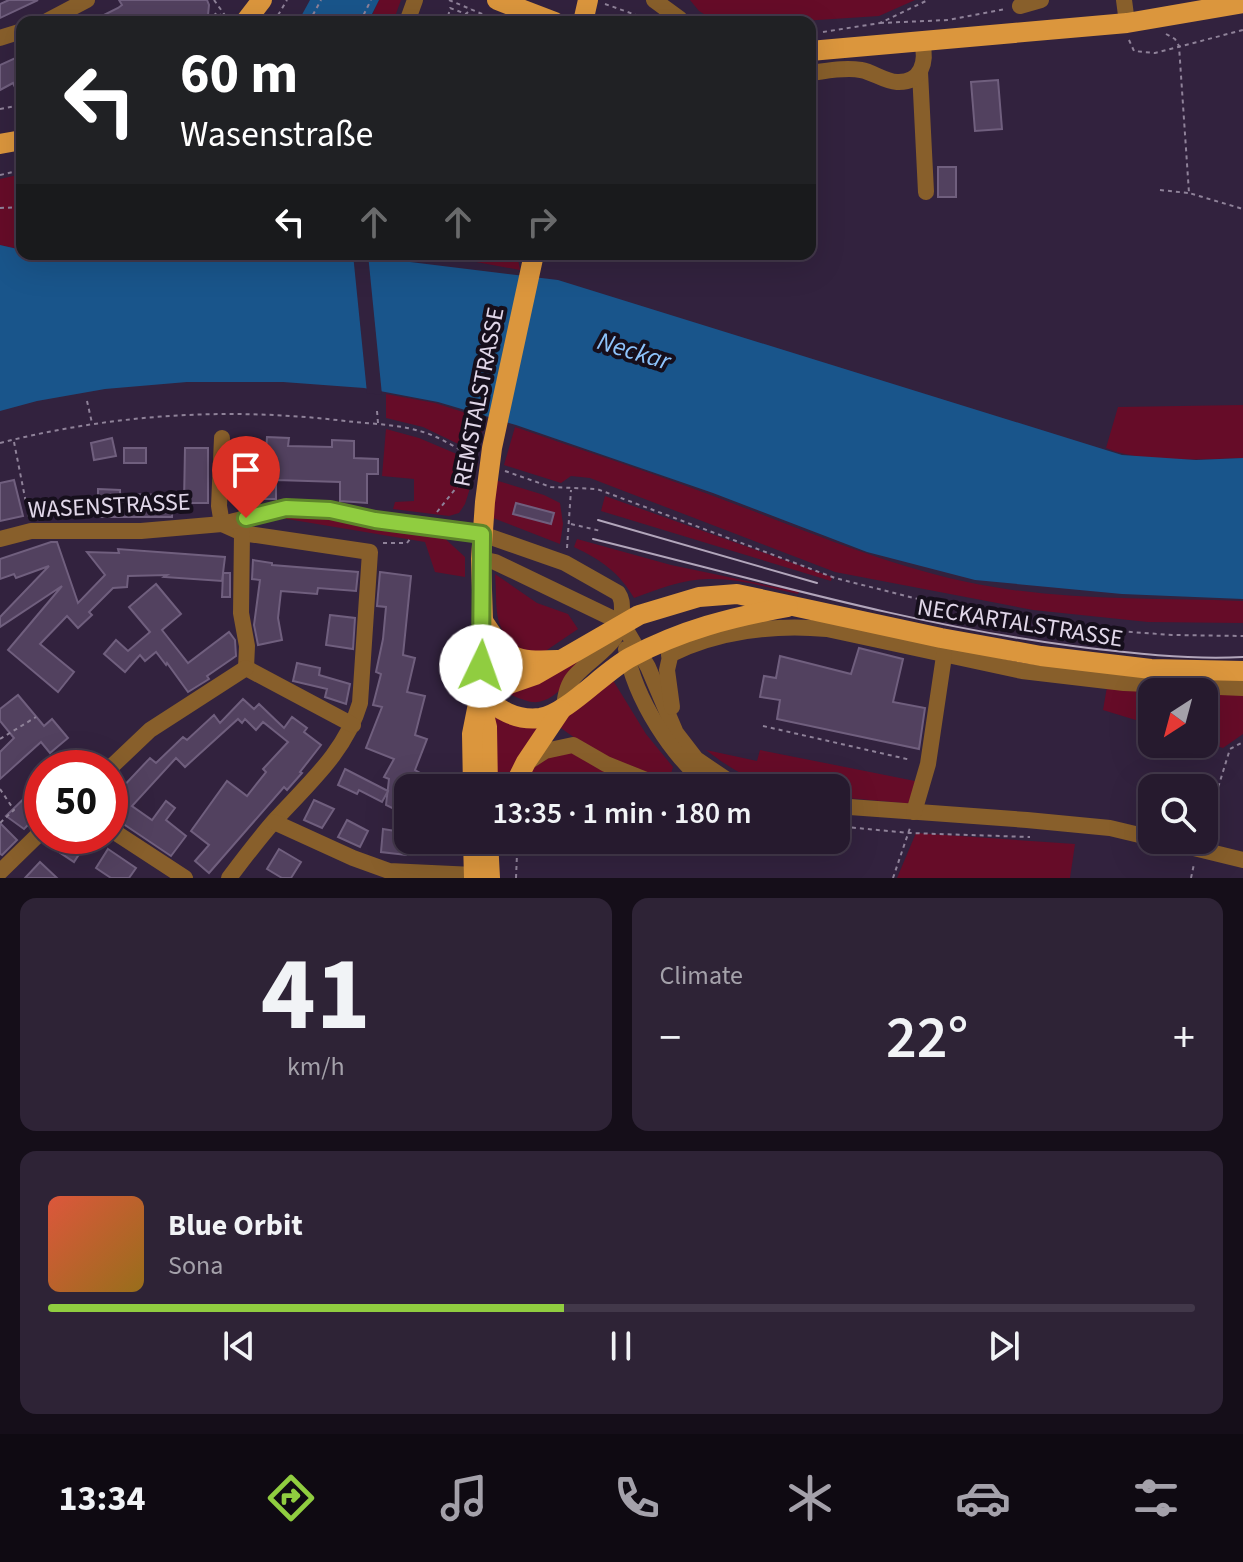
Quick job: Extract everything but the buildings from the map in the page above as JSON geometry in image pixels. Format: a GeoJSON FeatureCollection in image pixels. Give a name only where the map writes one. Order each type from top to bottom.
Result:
{"type":"FeatureCollection","features":[{"type":"Feature","properties":{"kind":"main road"},"geometry":{"type":"LineString","coordinates":[[240,16],[262,0]]}},
{"type":"Feature","properties":{"kind":"main road"},"geometry":{"type":"LineString","coordinates":[[497,0],[539,16]]}},
{"type":"Feature","properties":{"kind":"main road"},"geometry":{"type":"LineString","coordinates":[[816,51],[1127,23],[1243,3]]}},
{"type":"Feature","properties":{"kind":"main road","name":"REMSTALSTRASSE"},"geometry":{"type":"LineString","coordinates":[[473,774],[472,734],[480,694],[483,621],[481,454],[532,260]]}},
{"type":"Feature","properties":{"kind":"main road","name":"NECKARTALSTRASSE"},"geometry":{"type":"LineString","coordinates":[[480,694],[535,675],[622,623],[672,603],[719,595],[757,597],[1041,656],[1151,669],[1243,671]]}},
{"type":"Feature","properties":{"kind":"main road","name":"NECKARTALSTRASSE"},"geometry":{"type":"LineString","coordinates":[[547,722],[634,655],[678,633],[722,620],[792,606]]}},
{"type":"Feature","properties":{"kind":"main road"},"geometry":{"type":"LineString","coordinates":[[483,621],[506,653],[532,661],[562,660]]}},
{"type":"Feature","properties":{"kind":"main road"},"geometry":{"type":"LineString","coordinates":[[480,694],[507,714],[547,722],[520,774]]}},
{"type":"Feature","properties":{"kind":"main road","name":"REMSTALSTRASSE"},"geometry":{"type":"LineString","coordinates":[[480,694],[487,727],[488,774]]}},
{"type":"Feature","properties":{"kind":"main road"},"geometry":{"type":"LineString","coordinates":[[476,854],[482,877]]}},
{"type":"Feature","properties":{"kind":"main road"},"geometry":{"type":"LineString","coordinates":[[482,877],[486,854]]}},
{"type":"Feature","properties":{"kind":"main road"},"geometry":{"type":"LineString","coordinates":[[482,877],[491,854]]}},
{"type":"Feature","properties":{"kind":"street"},"geometry":{"type":"LineString","coordinates":[[56,16],[87,0]]}},
{"type":"Feature","properties":{"kind":"street"},"geometry":{"type":"LineString","coordinates":[[654,0],[676,16]]}},
{"type":"Feature","properties":{"kind":"street"},"geometry":{"type":"LineString","coordinates":[[1020,6],[1041,0]]}},
{"type":"Feature","properties":{"kind":"street"},"geometry":{"type":"LineString","coordinates":[[1124,0],[1127,23]]}},
{"type":"Feature","properties":{"kind":"street"},"geometry":{"type":"LineString","coordinates":[[922,42],[926,58],[920,72],[926,192]]}},
{"type":"Feature","properties":{"kind":"street"},"geometry":{"type":"LineString","coordinates":[[816,72],[864,70],[898,82],[911,79],[920,72]]}},
{"type":"Feature","properties":{"kind":"street"},"geometry":{"type":"LineString","coordinates":[[222,438],[219,506],[222,524]]}},
{"type":"Feature","properties":{"kind":"street","name":"WASENSTRASSE"},"geometry":{"type":"LineString","coordinates":[[0,539],[31,531],[141,531],[222,524],[286,508],[330,510],[375,520],[482,534],[565,563],[618,593],[622,599],[622,623]]}},
{"type":"Feature","properties":{"kind":"street","name":"WASENSTRASSE"},"geometry":{"type":"LineString","coordinates":[[222,524],[242,533],[370,552]]}},
{"type":"Feature","properties":{"kind":"street"},"geometry":{"type":"LineString","coordinates":[[242,533],[241,613],[247,646],[246,668]]}},
{"type":"Feature","properties":{"kind":"street"},"geometry":{"type":"LineString","coordinates":[[229,878],[274,822],[335,755],[353,725],[360,703],[370,552]]}},
{"type":"Feature","properties":{"kind":"street"},"geometry":{"type":"LineString","coordinates":[[481,559],[495,562],[622,623],[653,719],[680,757],[699,774]]}},
{"type":"Feature","properties":{"kind":"street"},"geometry":{"type":"LineString","coordinates":[[564,707],[566,690],[573,677],[614,641],[622,623]]}},
{"type":"Feature","properties":{"kind":"street"},"geometry":{"type":"LineString","coordinates":[[669,655],[723,636],[797,626],[827,629],[1022,671],[1182,688],[1243,688]]}},
{"type":"Feature","properties":{"kind":"street"},"geometry":{"type":"LineString","coordinates":[[676,733],[667,682],[669,655],[678,633]]}},
{"type":"Feature","properties":{"kind":"street"},"geometry":{"type":"LineString","coordinates":[[634,655],[676,733],[696,759],[718,774]]}},
{"type":"Feature","properties":{"kind":"street"},"geometry":{"type":"LineString","coordinates":[[914,812],[928,764],[944,656]]}},
{"type":"Feature","properties":{"kind":"street"},"geometry":{"type":"LineString","coordinates":[[246,668],[353,725]]}},
{"type":"Feature","properties":{"kind":"street"},"geometry":{"type":"LineString","coordinates":[[128,751],[150,730],[246,668]]}},
{"type":"Feature","properties":{"kind":"street"},"geometry":{"type":"LineString","coordinates":[[547,722],[573,745],[631,774]]}},
{"type":"Feature","properties":{"kind":"street"},"geometry":{"type":"LineString","coordinates":[[526,762],[545,751],[573,745]]}},
{"type":"Feature","properties":{"kind":"street"},"geometry":{"type":"LineString","coordinates":[[850,807],[1110,828],[1138,835]]}},
{"type":"Feature","properties":{"kind":"street"},"geometry":{"type":"LineString","coordinates":[[274,822],[388,874],[482,877]]}},
{"type":"Feature","properties":{"kind":"street"},"geometry":{"type":"LineString","coordinates":[[128,841],[185,878]]}},
{"type":"Feature","properties":{"kind":"street"},"geometry":{"type":"LineString","coordinates":[[0,872],[24,849]]}},
{"type":"Feature","properties":{"kind":"street"},"geometry":{"type":"LineString","coordinates":[[1218,854],[1243,860]]}},
{"type":"Feature","properties":{"kind":"path"},"geometry":{"type":"LineString","coordinates":[[214,0],[223,14],[221,16]]}},
{"type":"Feature","properties":{"kind":"path"},"geometry":{"type":"LineString","coordinates":[[449,0],[488,16]]}},
{"type":"Feature","properties":{"kind":"path"},"geometry":{"type":"LineString","coordinates":[[613,6],[614,0]]}},
{"type":"Feature","properties":{"kind":"path"},"geometry":{"type":"LineString","coordinates":[[880,23],[928,0]]}},
{"type":"Feature","properties":{"kind":"path"},"geometry":{"type":"LineString","coordinates":[[596,2],[640,16]]}},
{"type":"Feature","properties":{"kind":"path"},"geometry":{"type":"LineString","coordinates":[[824,31],[880,23],[948,20],[1020,6]]}},
{"type":"Feature","properties":{"kind":"path"},"geometry":{"type":"LineString","coordinates":[[448,16],[450,8],[466,14],[472,9]]}},
{"type":"Feature","properties":{"kind":"path"},"geometry":{"type":"LineString","coordinates":[[214,16],[219,10]]}},
{"type":"Feature","properties":{"kind":"path"},"geometry":{"type":"LineString","coordinates":[[1127,23],[1129,45],[1134,51],[1155,53],[1243,30]]}},
{"type":"Feature","properties":{"kind":"path"},"geometry":{"type":"LineString","coordinates":[[1179,46],[1189,193]]}},
{"type":"Feature","properties":{"kind":"path"},"geometry":{"type":"LineString","coordinates":[[1160,190],[1189,193],[1243,209]]}},
{"type":"Feature","properties":{"kind":"path"},"geometry":{"type":"LineString","coordinates":[[87,401],[92,423]]}},
{"type":"Feature","properties":{"kind":"path"},"geometry":{"type":"LineString","coordinates":[[377,411],[378,424]]}},
{"type":"Feature","properties":{"kind":"path"},"geometry":{"type":"LineString","coordinates":[[0,443],[92,423],[252,412],[302,414],[378,424],[426,433],[481,454],[434,516]]}},
{"type":"Feature","properties":{"kind":"path"},"geometry":{"type":"LineString","coordinates":[[14,439],[31,531]]}},
{"type":"Feature","properties":{"kind":"path"},"geometry":{"type":"LineString","coordinates":[[500,470],[551,487],[597,489],[835,578],[918,599],[1014,619],[1090,629],[1243,636]]}},
{"type":"Feature","properties":{"kind":"path"},"geometry":{"type":"LineString","coordinates":[[571,489],[570,524],[601,531]]}},
{"type":"Feature","properties":{"kind":"path"},"geometry":{"type":"LineString","coordinates":[[370,552],[373,542],[407,543],[411,538]]}},
{"type":"Feature","properties":{"kind":"path"},"geometry":{"type":"LineString","coordinates":[[0,739],[36,717]]}},
{"type":"Feature","properties":{"kind":"path"},"geometry":{"type":"LineString","coordinates":[[763,726],[928,764]]}},
{"type":"Feature","properties":{"kind":"path"},"geometry":{"type":"LineString","coordinates":[[1218,788],[1230,749],[1243,742]]}},
{"type":"Feature","properties":{"kind":"path"},"geometry":{"type":"LineString","coordinates":[[0,789],[14,810],[0,823]]}},
{"type":"Feature","properties":{"kind":"path"},"geometry":{"type":"LineString","coordinates":[[893,878],[914,812]]}},
{"type":"Feature","properties":{"kind":"path"},"geometry":{"type":"LineString","coordinates":[[850,827],[909,833],[1036,837]]}},
{"type":"Feature","properties":{"kind":"path"},"geometry":{"type":"LineString","coordinates":[[516,878],[517,854]]}},
{"type":"Feature","properties":{"kind":"path"},"geometry":{"type":"LineString","coordinates":[[1191,878],[1194,861]]}},
{"type":"Feature","properties":{"kind":"shaded area"},"geometry":{"type":"Polygon","coordinates":[[[379,0],[401,0],[395,16],[372,16],[379,0]]]}},
{"type":"Feature","properties":{"kind":"shaded area"},"geometry":{"type":"Polygon","coordinates":[[[690,0],[915,0],[879,16],[816,20],[816,16],[707,16],[690,0]]]}},
{"type":"Feature","properties":{"kind":"shaded area"},"geometry":{"type":"Polygon","coordinates":[[[16,175],[16,249],[0,245],[0,179],[16,175]]]}},
{"type":"Feature","properties":{"kind":"shaded area"},"geometry":{"type":"Polygon","coordinates":[[[466,260],[518,260],[520,270],[466,260]]]}},
{"type":"Feature","properties":{"kind":"shaded area"},"geometry":{"type":"Polygon","coordinates":[[[386,394],[435,403],[485,419],[477,453],[423,427],[386,418],[386,394]]]}},
{"type":"Feature","properties":{"kind":"shaded area"},"geometry":{"type":"Polygon","coordinates":[[[1243,405],[1243,458],[1155,458],[1106,448],[1118,407],[1243,405]]]}},
{"type":"Feature","properties":{"kind":"shaded area"},"geometry":{"type":"Polygon","coordinates":[[[515,427],[853,549],[923,571],[994,587],[1056,595],[1243,601],[1243,623],[1148,622],[1033,610],[835,572],[590,478],[571,476],[561,483],[504,465],[515,427]]]}},
{"type":"Feature","properties":{"kind":"shaded area"},"geometry":{"type":"Polygon","coordinates":[[[386,429],[419,438],[478,463],[465,504],[459,513],[449,516],[393,509],[395,502],[414,501],[414,479],[382,476],[386,429]]]}},
{"type":"Feature","properties":{"kind":"shaded area"},"geometry":{"type":"Polygon","coordinates":[[[495,480],[560,503],[563,524],[560,544],[493,518],[495,480]]]}},
{"type":"Feature","properties":{"kind":"shaded area"},"geometry":{"type":"Polygon","coordinates":[[[605,496],[832,577],[831,581],[601,511],[605,496]]]}},
{"type":"Feature","properties":{"kind":"shaded area"},"geometry":{"type":"Polygon","coordinates":[[[302,515],[441,535],[465,557],[465,577],[435,572],[425,542],[275,517],[302,515]]]}},
{"type":"Feature","properties":{"kind":"shaded area"},"geometry":{"type":"Polygon","coordinates":[[[577,539],[671,565],[799,592],[734,580],[702,579],[634,598],[608,568],[574,547],[577,539]]]}},
{"type":"Feature","properties":{"kind":"shaded area"},"geometry":{"type":"Polygon","coordinates":[[[495,574],[537,603],[568,614],[578,629],[544,652],[520,652],[500,625],[495,574]]]}},
{"type":"Feature","properties":{"kind":"shaded area"},"geometry":{"type":"Polygon","coordinates":[[[591,649],[566,683],[550,697],[532,702],[508,694],[591,649]]]}},
{"type":"Feature","properties":{"kind":"shaded area"},"geometry":{"type":"Polygon","coordinates":[[[611,677],[646,734],[673,767],[671,774],[645,774],[596,753],[558,726],[611,677]]]}},
{"type":"Feature","properties":{"kind":"shaded area"},"geometry":{"type":"Polygon","coordinates":[[[1107,687],[1138,690],[1138,721],[1103,710],[1107,687]]]}},
{"type":"Feature","properties":{"kind":"shaded area"},"geometry":{"type":"Polygon","coordinates":[[[1243,691],[1243,734],[1223,748],[1218,746],[1218,692],[1243,691]]]}},
{"type":"Feature","properties":{"kind":"shaded area"},"geometry":{"type":"Polygon","coordinates":[[[495,716],[540,727],[513,774],[493,774],[495,716]]]}},
{"type":"Feature","properties":{"kind":"shaded area"},"geometry":{"type":"Polygon","coordinates":[[[572,748],[628,774],[530,774],[538,761],[572,748]]]}},
{"type":"Feature","properties":{"kind":"shaded area"},"geometry":{"type":"Polygon","coordinates":[[[706,750],[757,761],[760,750],[920,782],[914,804],[850,798],[850,774],[743,774],[706,750]]]}},
{"type":"Feature","properties":{"kind":"shaded area"},"geometry":{"type":"Polygon","coordinates":[[[916,833],[1075,844],[1070,878],[897,878],[916,833]]]}},
{"type":"Feature","properties":{"kind":"water"},"geometry":{"type":"Polygon","coordinates":[[[310,0],[379,0],[371,16],[301,16],[310,0]]]}},
{"type":"Feature","properties":{"kind":"water","name":"Neckar"},"geometry":{"type":"Polygon","coordinates":[[[0,245],[16,249],[16,260],[394,260],[558,280],[1122,455],[1196,460],[1243,458],[1243,599],[1122,594],[975,580],[867,552],[713,493],[516,425],[438,402],[364,388],[283,382],[187,382],[105,389],[0,411],[0,245]]]}},
{"type":"Feature","properties":{"kind":"pier"},"geometry":{"type":"Polygon","coordinates":[[[354,260],[369,260],[382,395],[367,393],[354,260]]]}},
{"type":"Feature","properties":{"kind":"tram line"},"geometry":{"type":"LineString","coordinates":[[598,520],[817,583]]}},
{"type":"Feature","properties":{"kind":"tram line"},"geometry":{"type":"LineString","coordinates":[[593,539],[832,599],[1012,637],[1158,655],[1243,657]]}},
{"type":"Feature","properties":{"kind":"route"},"geometry":{"type":"LineString","coordinates":[[246,518],[286,508],[330,510],[375,520],[482,534],[481,666]]}}]}
